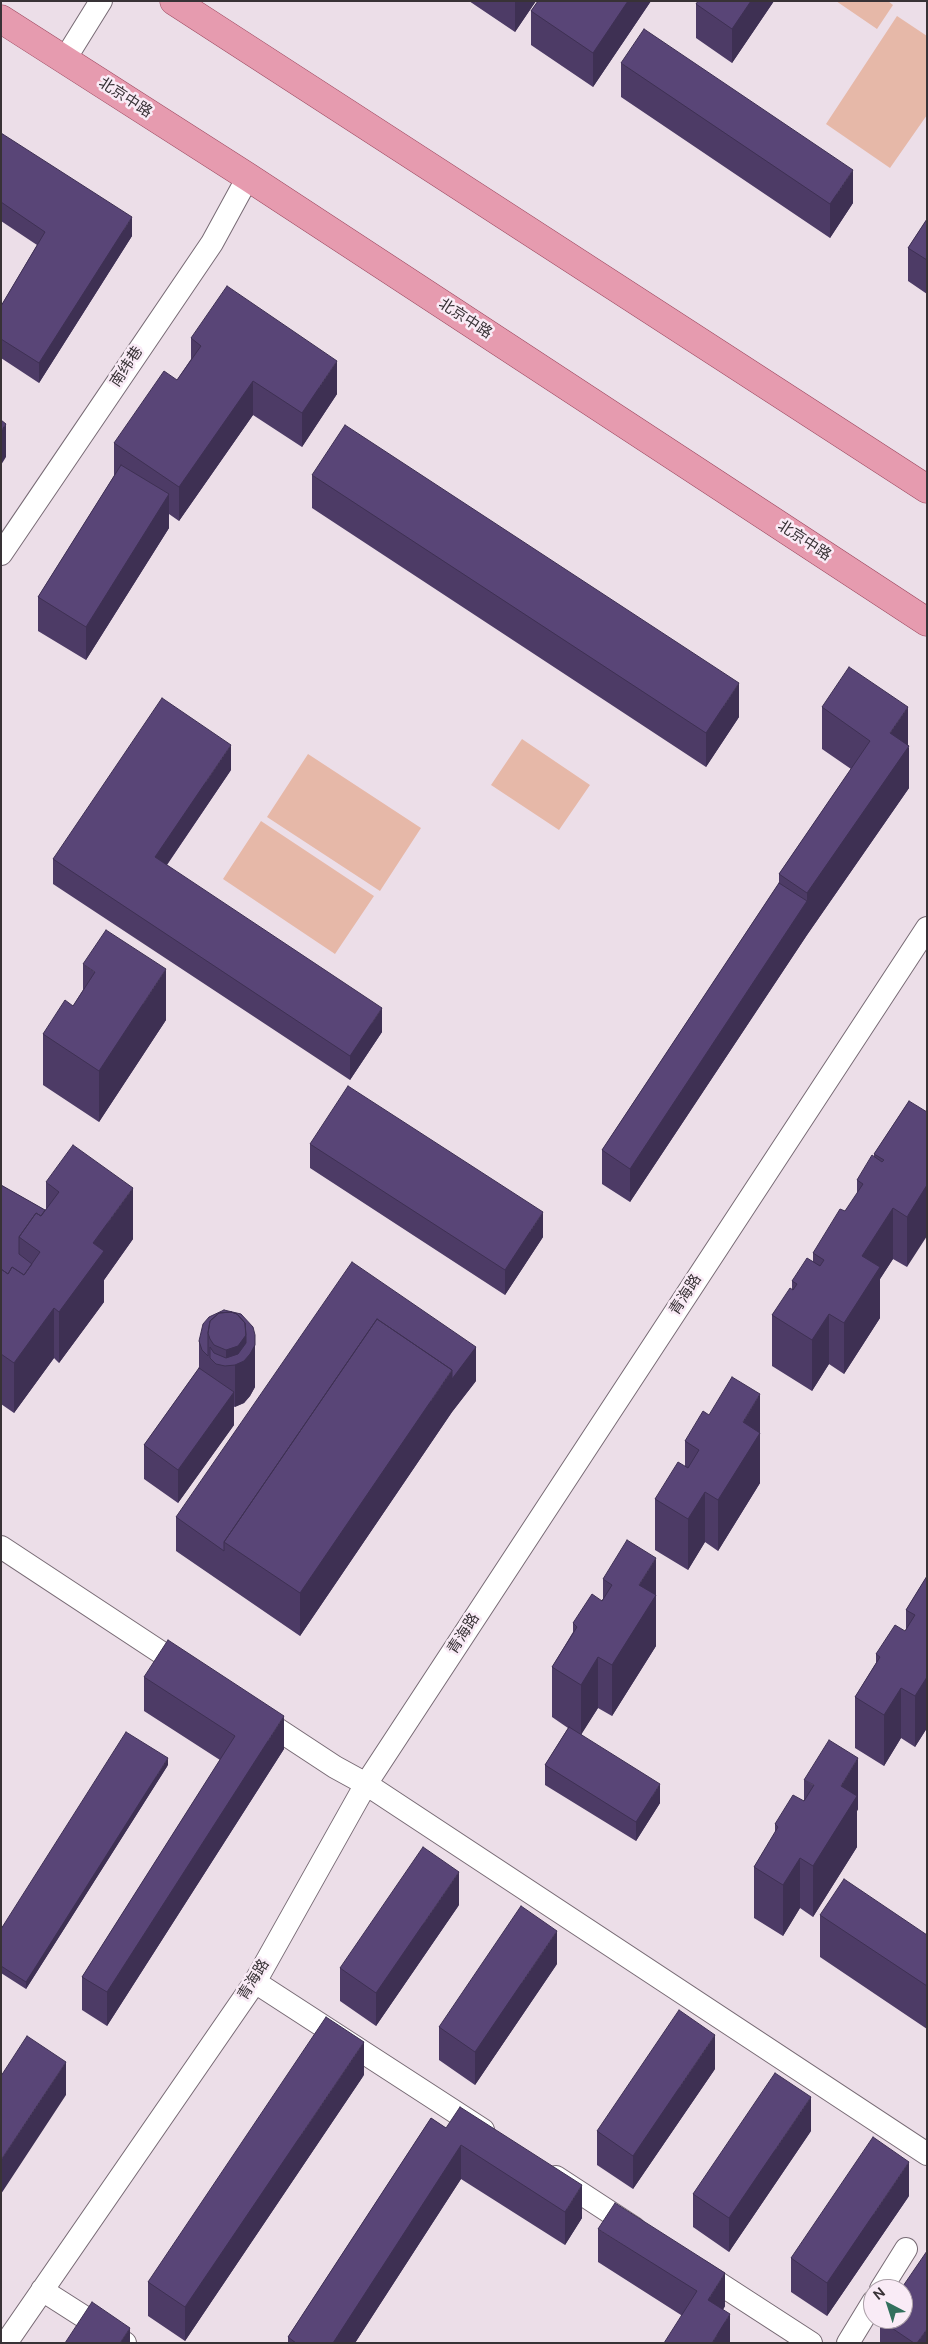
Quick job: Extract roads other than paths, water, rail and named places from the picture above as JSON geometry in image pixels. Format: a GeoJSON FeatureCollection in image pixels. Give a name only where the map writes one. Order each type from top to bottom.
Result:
{"type":"FeatureCollection","features":[{"type":"Feature","properties":{"kind":"main road"},"geometry":{"type":"LineString","coordinates":[[174,1],[927,489]]}},
{"type":"Feature","properties":{"kind":"main road","name":"北京中路"},"geometry":{"type":"LineString","coordinates":[[1,19],[248,177],[927,622]]}},
{"type":"Feature","properties":{"kind":"street"},"geometry":{"type":"LineString","coordinates":[[64,59],[101,1]]}},
{"type":"Feature","properties":{"kind":"street","name":"南纬巷"},"geometry":{"type":"LineString","coordinates":[[1,554],[212,243],[248,177]]}},
{"type":"Feature","properties":{"kind":"street","name":"青海路"},"geometry":{"type":"LineString","coordinates":[[6,2343],[255,1982],[366,1784],[927,928]]}},
{"type":"Feature","properties":{"kind":"street"},"geometry":{"type":"LineString","coordinates":[[1,1547],[202,1679]]}},
{"type":"Feature","properties":{"kind":"street"},"geometry":{"type":"LineString","coordinates":[[243,1706],[335,1767],[366,1784],[927,2154]]}},
{"type":"Feature","properties":{"kind":"street"},"geometry":{"type":"LineString","coordinates":[[255,1982],[504,2144]]}},
{"type":"Feature","properties":{"kind":"street"},"geometry":{"type":"LineString","coordinates":[[537,2165],[653,2240]]}},
{"type":"Feature","properties":{"kind":"street"},"geometry":{"type":"LineString","coordinates":[[888,2279],[906,2249]]}},
{"type":"Feature","properties":{"kind":"street"},"geometry":{"type":"LineString","coordinates":[[686,2262],[811,2343]]}},
{"type":"Feature","properties":{"kind":"street"},"geometry":{"type":"LineString","coordinates":[[42,2290],[125,2343]]}},
{"type":"Feature","properties":{"kind":"street"},"geometry":{"type":"LineString","coordinates":[[848,2343],[863,2318]]}}]}
